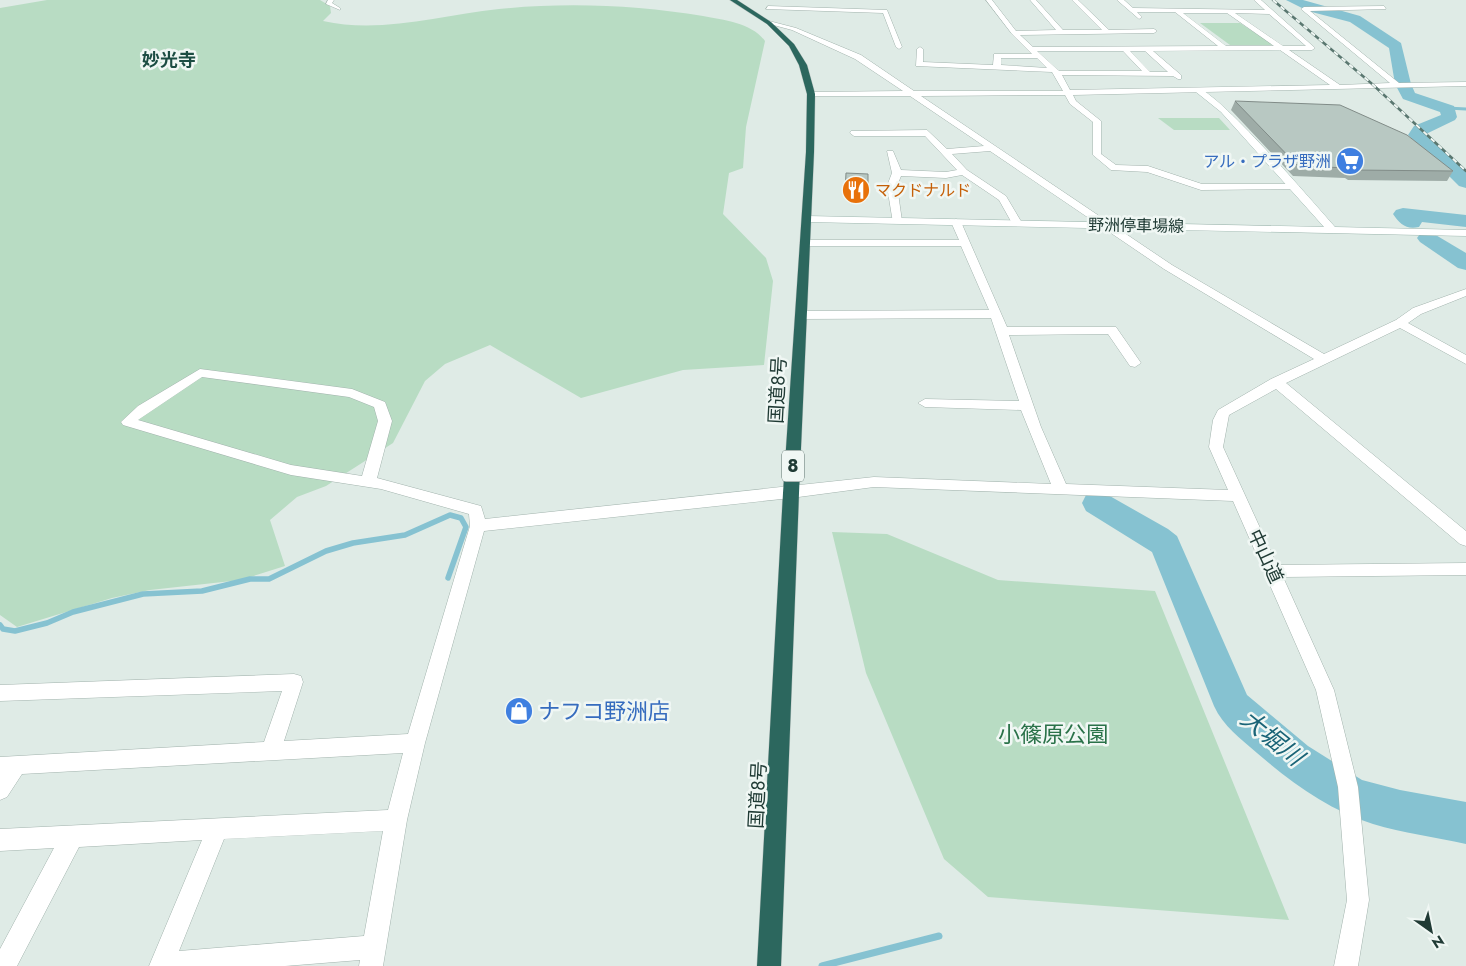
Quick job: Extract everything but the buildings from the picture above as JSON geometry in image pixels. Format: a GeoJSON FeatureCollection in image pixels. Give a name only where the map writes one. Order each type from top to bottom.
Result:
{"type":"FeatureCollection","features":[{"type":"Feature","properties":{"kind":"highway","name":"国道8号"},"geometry":{"type":"LineString","coordinates":[[733,0],[768,15],[798,54],[811,94],[807,219],[804,243],[791,494],[769,966]]}},
{"type":"Feature","properties":{"kind":"street"},"geometry":{"type":"LineString","coordinates":[[331,0],[328,3],[338,9]]}},
{"type":"Feature","properties":{"kind":"street"},"geometry":{"type":"LineString","coordinates":[[989,0],[1014,33],[1055,72],[1073,102],[1097,121],[1097,155],[1114,168],[1148,169],[1201,187],[1294,186]]}},
{"type":"Feature","properties":{"kind":"street"},"geometry":{"type":"LineString","coordinates":[[1033,0],[1061,32]]}},
{"type":"Feature","properties":{"kind":"street"},"geometry":{"type":"LineString","coordinates":[[1075,0],[1107,31]]}},
{"type":"Feature","properties":{"kind":"street"},"geometry":{"type":"LineString","coordinates":[[1120,0],[1160,37]]}},
{"type":"Feature","properties":{"kind":"street"},"geometry":{"type":"LineString","coordinates":[[1032,49],[1079,52],[1124,48],[1173,47],[1312,48],[1257,0]]}},
{"type":"Feature","properties":{"kind":"street"},"geometry":{"type":"LineString","coordinates":[[1333,0],[1348,8]]}},
{"type":"Feature","properties":{"kind":"street"},"geometry":{"type":"LineString","coordinates":[[1372,0],[1384,8],[1304,9],[1398,86]]}},
{"type":"Feature","properties":{"kind":"street"},"geometry":{"type":"LineString","coordinates":[[1132,10],[1272,12]]}},
{"type":"Feature","properties":{"kind":"street"},"geometry":{"type":"LineString","coordinates":[[768,15],[885,11],[899,47]]}},
{"type":"Feature","properties":{"kind":"street"},"geometry":{"type":"LineString","coordinates":[[1177,11],[1223,47]]}},
{"type":"Feature","properties":{"kind":"street"},"geometry":{"type":"LineString","coordinates":[[1228,12],[1340,88]]}},
{"type":"Feature","properties":{"kind":"street"},"geometry":{"type":"LineString","coordinates":[[768,15],[781,25],[848,51],[1168,267],[1323,358]]}},
{"type":"Feature","properties":{"kind":"street"},"geometry":{"type":"LineString","coordinates":[[1014,33],[1154,31]]}},
{"type":"Feature","properties":{"kind":"street"},"geometry":{"type":"LineString","coordinates":[[1166,42],[1173,47]]}},
{"type":"Feature","properties":{"kind":"street"},"geometry":{"type":"LineString","coordinates":[[920,48],[919,64],[962,65],[1055,72],[1095,70],[1175,74]]}},
{"type":"Feature","properties":{"kind":"street"},"geometry":{"type":"LineString","coordinates":[[1124,48],[1148,74]]}},
{"type":"Feature","properties":{"kind":"street"},"geometry":{"type":"LineString","coordinates":[[1146,48],[1175,74],[1224,110],[1333,231]]}},
{"type":"Feature","properties":{"kind":"street"},"geometry":{"type":"LineString","coordinates":[[997,69],[997,56],[1039,56]]}},
{"type":"Feature","properties":{"kind":"street"},"geometry":{"type":"LineString","coordinates":[[811,94],[1069,93],[1466,84]]}},
{"type":"Feature","properties":{"kind":"street"},"geometry":{"type":"LineString","coordinates":[[854,133],[927,133],[964,172],[1004,198],[1017,222]]}},
{"type":"Feature","properties":{"kind":"street"},"geometry":{"type":"LineString","coordinates":[[944,152],[991,148]]}},
{"type":"Feature","properties":{"kind":"street"},"geometry":{"type":"LineString","coordinates":[[890,153],[897,173],[892,186],[897,221]]}},
{"type":"Feature","properties":{"kind":"street"},"geometry":{"type":"LineString","coordinates":[[897,173],[946,175],[964,172]]}},
{"type":"Feature","properties":{"kind":"street","name":"野洲停車場線"},"geometry":{"type":"LineString","coordinates":[[807,219],[1466,233]]}},
{"type":"Feature","properties":{"kind":"street"},"geometry":{"type":"LineString","coordinates":[[956,222],[996,314],[1027,406],[1060,489]]}},
{"type":"Feature","properties":{"kind":"street"},"geometry":{"type":"LineString","coordinates":[[804,243],[965,243]]}},
{"type":"Feature","properties":{"kind":"street","name":"中山道"},"geometry":{"type":"LineString","coordinates":[[1346,966],[1358,900],[1349,795],[1325,690],[1216,447],[1220,420],[1223,412],[1276,382],[1400,323],[1417,311],[1466,292]]}},
{"type":"Feature","properties":{"kind":"street"},"geometry":{"type":"LineString","coordinates":[[801,315],[996,314]]}},
{"type":"Feature","properties":{"kind":"street"},"geometry":{"type":"LineString","coordinates":[[1400,323],[1466,360]]}},
{"type":"Feature","properties":{"kind":"street"},"geometry":{"type":"LineString","coordinates":[[1002,331],[1112,330],[1135,363]]}},
{"type":"Feature","properties":{"kind":"street"},"geometry":{"type":"LineString","coordinates":[[218,829],[162,965],[372,956],[396,820],[415,743],[478,526],[476,510],[368,482],[291,470],[128,422],[143,408],[200,373],[352,393],[380,405],[384,421],[368,482]]}},
{"type":"Feature","properties":{"kind":"street"},"geometry":{"type":"LineString","coordinates":[[1276,382],[1466,540]]}},
{"type":"Feature","properties":{"kind":"street"},"geometry":{"type":"LineString","coordinates":[[925,403],[1027,406]]}},
{"type":"Feature","properties":{"kind":"street"},"geometry":{"type":"LineString","coordinates":[[478,526],[791,494],[874,482],[1238,496]]}},
{"type":"Feature","properties":{"kind":"street"},"geometry":{"type":"LineString","coordinates":[[1273,571],[1466,569]]}},
{"type":"Feature","properties":{"kind":"street"},"geometry":{"type":"LineString","coordinates":[[0,693],[294,682],[271,751]]}},
{"type":"Feature","properties":{"kind":"street"},"geometry":{"type":"LineString","coordinates":[[0,790],[8,765],[415,743]]}},
{"type":"Feature","properties":{"kind":"street"},"geometry":{"type":"LineString","coordinates":[[0,840],[396,820]]}},
{"type":"Feature","properties":{"kind":"street"},"geometry":{"type":"LineString","coordinates":[[4,966],[72,837]]}},
{"type":"Feature","properties":{"kind":"green space"},"geometry":{"type":"Polygon","coordinates":[[[47,0],[320,0],[330,6],[331,13],[323,21],[367,25],[411,22],[525,7],[576,5],[627,7],[678,12],[720,19],[737,23],[753,30],[765,41],[746,127],[743,168],[729,173],[723,214],[766,258],[773,281],[764,365],[683,370],[581,398],[490,345],[445,364],[425,381],[393,443],[326,486],[297,497],[270,520],[285,566],[241,580],[150,590],[112,598],[17,627],[0,615],[0,8],[47,0]]]}},
{"type":"Feature","properties":{"kind":"green space"},"geometry":{"type":"Polygon","coordinates":[[[1200,23],[1240,23],[1274,45],[1230,45],[1200,23]]]}},
{"type":"Feature","properties":{"kind":"green space"},"geometry":{"type":"Polygon","coordinates":[[[1158,118],[1219,118],[1230,130],[1174,130],[1158,118]]]}},
{"type":"Feature","properties":{"kind":"green space","name":"小篠原公園"},"geometry":{"type":"Polygon","coordinates":[[[832,532],[887,534],[998,580],[1155,591],[1289,920],[988,897],[944,859],[866,673],[832,532]]]}},
{"type":"Feature","properties":{"kind":"waterway"},"geometry":{"type":"LineString","coordinates":[[1292,0],[1312,8],[1355,19],[1396,46],[1403,84],[1409,96],[1448,109],[1449,117],[1420,130]]}},
{"type":"Feature","properties":{"kind":"waterway"},"geometry":{"type":"LineString","coordinates":[[1447,108],[1466,109]]}},
{"type":"Feature","properties":{"kind":"waterway"},"geometry":{"type":"LineString","coordinates":[[1417,135],[1466,182]]}},
{"type":"Feature","properties":{"kind":"waterway"},"geometry":{"type":"LineString","coordinates":[[1412,223],[1403,214],[1466,221]]}},
{"type":"Feature","properties":{"kind":"waterway"},"geometry":{"type":"LineString","coordinates":[[1427,238],[1466,263]]}},
{"type":"Feature","properties":{"kind":"waterway","name":"大堀川"},"geometry":{"type":"LineString","coordinates":[[1097,503],[1157,537],[1166,545],[1233,706],[1259,731],[1312,772],[1347,794],[1386,807],[1466,823]]}},
{"type":"Feature","properties":{"kind":"waterway"},"geometry":{"type":"LineString","coordinates":[[0,625],[3,629],[15,631],[47,623],[73,612],[143,594],[202,591],[250,579],[269,579],[326,551],[353,543],[405,535],[450,515],[461,518],[466,527],[448,578]]}},
{"type":"Feature","properties":{"kind":"waterway"},"geometry":{"type":"LineString","coordinates":[[822,966],[939,936]]}},
{"type":"Feature","properties":{"kind":"railway"},"geometry":{"type":"LineString","coordinates":[[1273,0],[1371,83],[1466,171]]}},
{"type":"Feature","properties":{"kind":"place","name":"アル・プラザ野洲"},"geometry":{"type":"Point","coordinates":[1350,161]}},
{"type":"Feature","properties":{"kind":"place","name":"マクドナルド"},"geometry":{"type":"Point","coordinates":[856,190]}},
{"type":"Feature","properties":{"kind":"place","name":"ナフコ野洲店"},"geometry":{"type":"Point","coordinates":[519,711]}},
{"type":"Feature","properties":{"kind":"district","name":"妙光寺"},"geometry":{"type":"Point","coordinates":[169,60]}}]}
